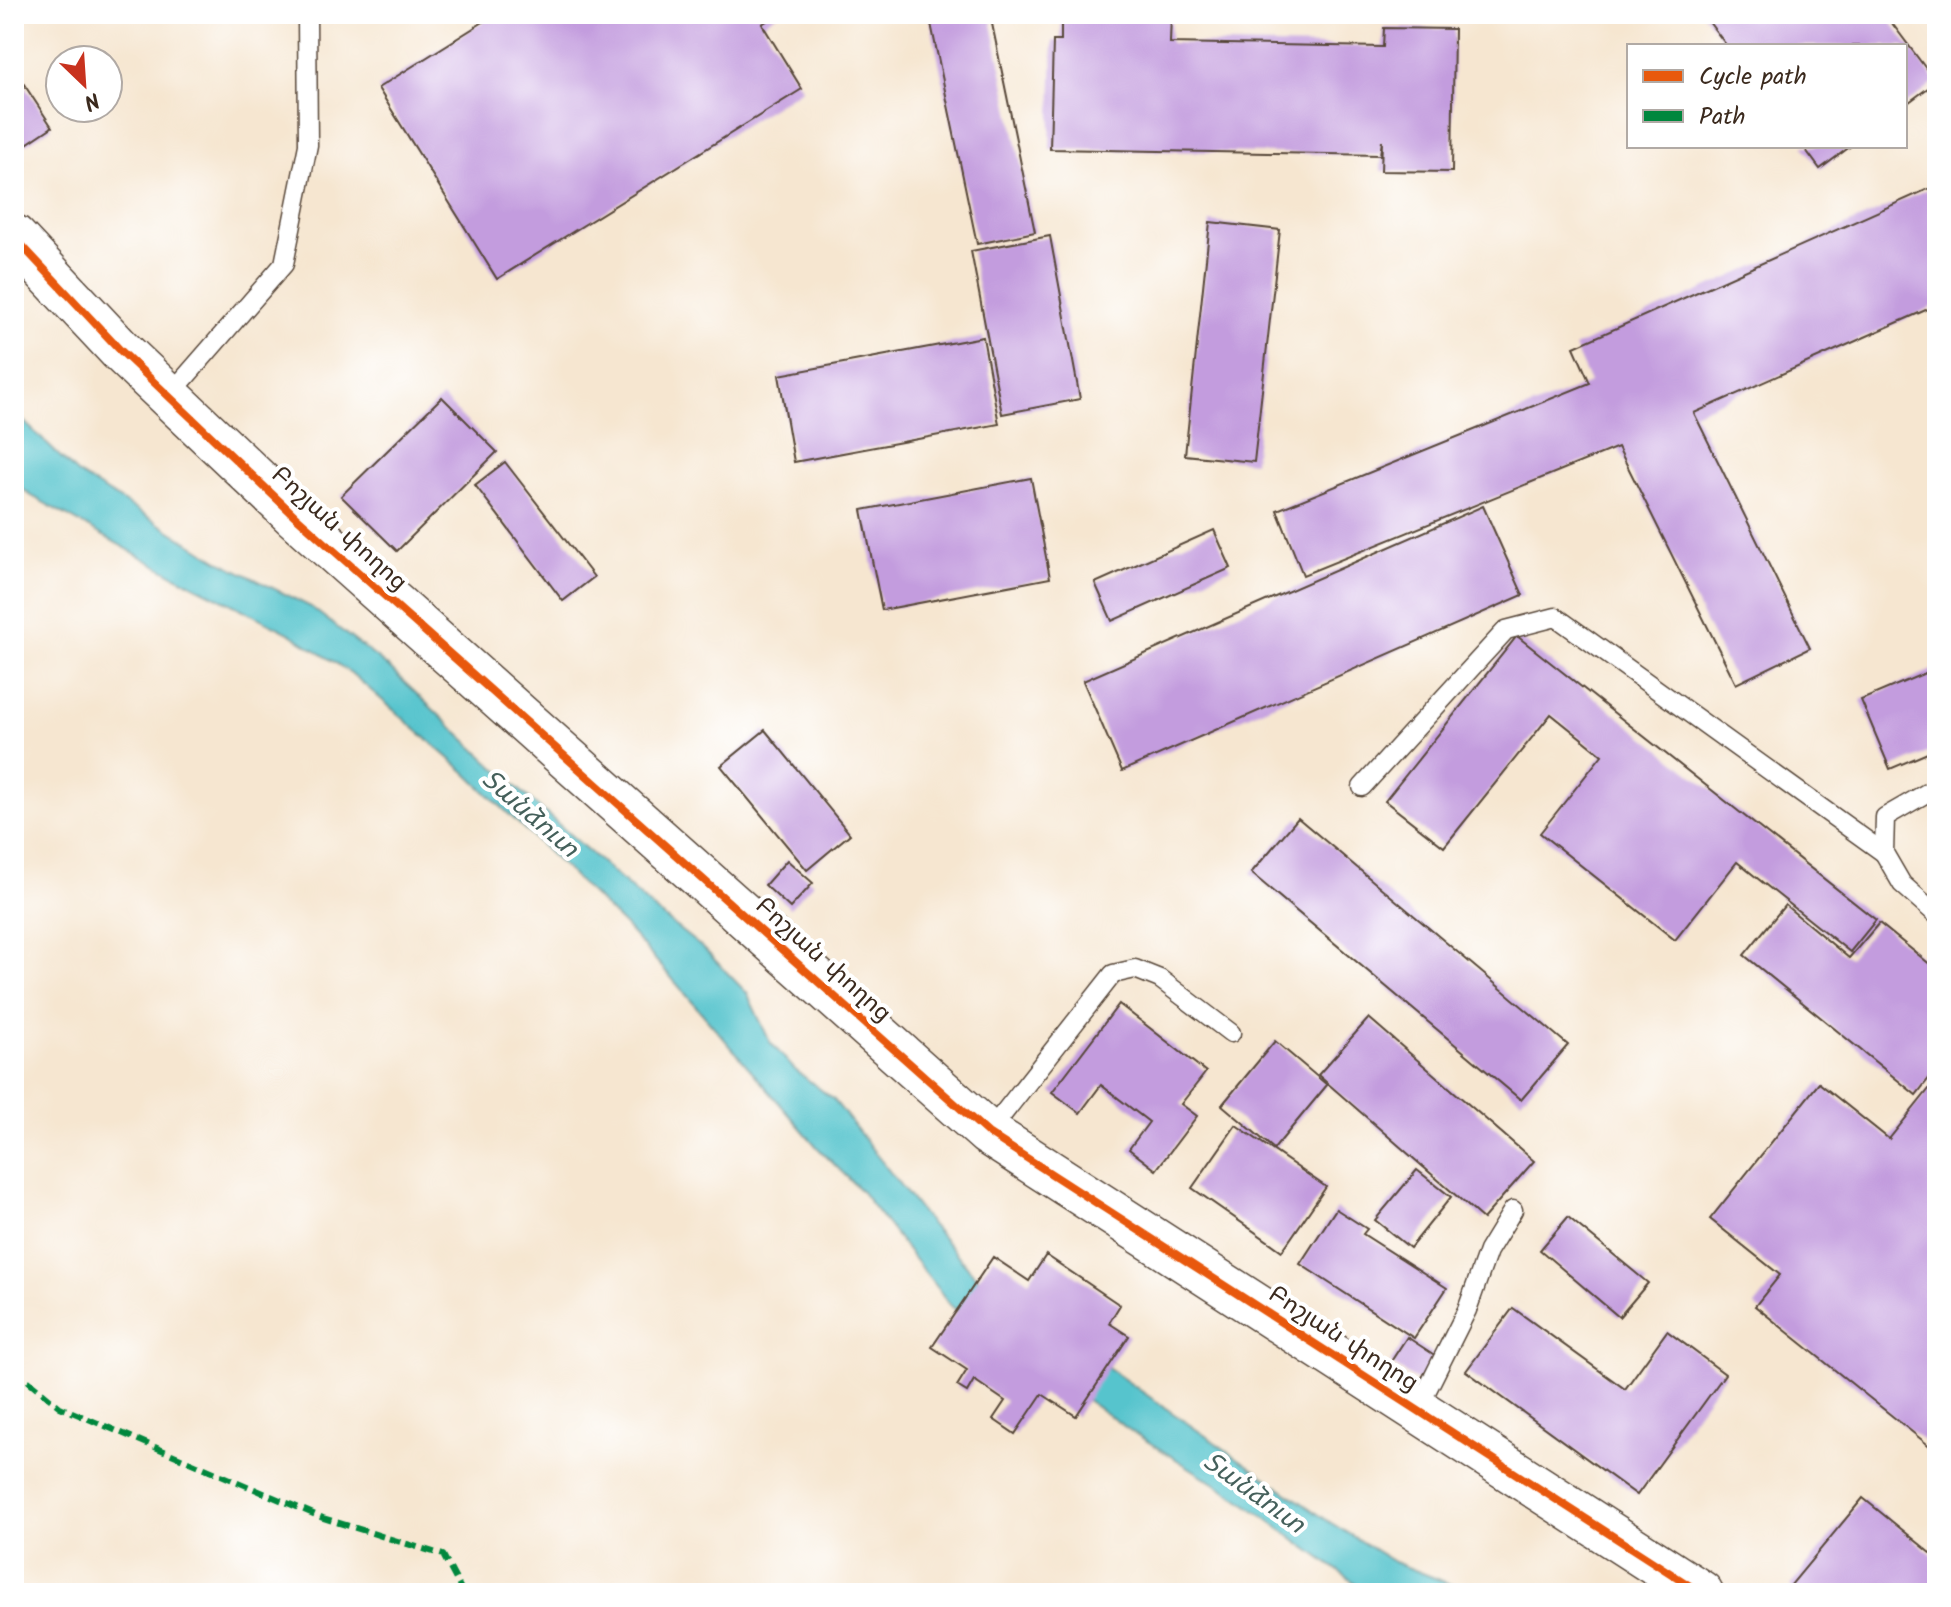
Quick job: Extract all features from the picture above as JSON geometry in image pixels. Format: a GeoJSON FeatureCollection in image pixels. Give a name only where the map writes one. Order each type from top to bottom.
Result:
{"type":"FeatureCollection","features":[{"type":"Feature","properties":{"kind":"street","name":"Բոշյան փողոց"},"geometry":{"type":"LineString","coordinates":[[14,237],[120,350],[295,516],[988,1133],[1701,1593]]}},
{"type":"Feature","properties":{"kind":"lane"},"geometry":{"type":"LineString","coordinates":[[169,396],[284,264],[308,145],[307,14]]}},
{"type":"Feature","properties":{"kind":"lane"},"geometry":{"type":"LineString","coordinates":[[1362,787],[1506,630],[1556,617],[1884,853],[1902,884],[1937,915]]}},
{"type":"Feature","properties":{"kind":"lane"},"geometry":{"type":"LineString","coordinates":[[1884,853],[1885,817],[1937,787]]}},
{"type":"Feature","properties":{"kind":"lane"},"geometry":{"type":"LineString","coordinates":[[988,1133],[1113,974],[1135,969],[1160,979],[1231,1033]]}},
{"type":"Feature","properties":{"kind":"lane"},"geometry":{"type":"LineString","coordinates":[[1417,1410],[1467,1310],[1488,1251],[1513,1210]]}},
{"type":"Feature","properties":{"kind":"water","name":"Տանձուտ"},"geometry":{"type":"Polygon","coordinates":[[[14,412],[78,474],[219,561],[311,607],[387,666],[505,777],[656,911],[705,950],[747,993],[770,1042],[794,1069],[834,1100],[928,1221],[984,1286],[1328,1521],[1394,1562],[1473,1593],[1369,1593],[1238,1498],[1131,1431],[951,1306],[861,1191],[818,1148],[624,925],[465,772],[351,673],[289,633],[174,575],[30,495],[14,482],[14,412]]]}},
{"type":"Feature","properties":{"kind":"building"},"geometry":{"type":"Polygon","coordinates":[[[496,14],[778,14],[762,24],[802,89],[497,279],[378,88],[496,14]]]}},
{"type":"Feature","properties":{"kind":"building"},"geometry":{"type":"Polygon","coordinates":[[[929,14],[990,14],[1035,232],[977,244],[929,14]]]}},
{"type":"Feature","properties":{"kind":"building"},"geometry":{"type":"Polygon","coordinates":[[[1061,14],[1171,14],[1170,43],[1383,47],[1384,28],[1454,29],[1452,172],[1381,171],[1382,141],[1380,155],[1050,149],[1053,41],[1061,41],[1061,14]]]}},
{"type":"Feature","properties":{"kind":"building"},"geometry":{"type":"Polygon","coordinates":[[[1703,14],[1885,14],[1936,82],[1907,104],[1907,44],[1726,44],[1703,14]]]}},
{"type":"Feature","properties":{"kind":"building"},"geometry":{"type":"Polygon","coordinates":[[[14,69],[44,115],[44,124],[52,127],[25,145],[14,128],[14,69]]]}},
{"type":"Feature","properties":{"kind":"building"},"geometry":{"type":"Polygon","coordinates":[[[1804,148],[1848,148],[1820,169],[1804,148]]]}},
{"type":"Feature","properties":{"kind":"building"},"geometry":{"type":"Polygon","coordinates":[[[1937,185],[1937,305],[1694,413],[1810,648],[1736,684],[1618,447],[1303,575],[1277,510],[1590,383],[1574,347],[1937,185]]]}},
{"type":"Feature","properties":{"kind":"building"},"geometry":{"type":"Polygon","coordinates":[[[1210,222],[1280,230],[1254,462],[1185,455],[1210,222]]]}},
{"type":"Feature","properties":{"kind":"building"},"geometry":{"type":"Polygon","coordinates":[[[1050,236],[1080,399],[1002,414],[971,251],[1050,236]]]}},
{"type":"Feature","properties":{"kind":"building"},"geometry":{"type":"Polygon","coordinates":[[[983,337],[999,424],[794,462],[779,375],[983,337]]]}},
{"type":"Feature","properties":{"kind":"building"},"geometry":{"type":"Polygon","coordinates":[[[442,397],[497,452],[397,551],[341,496],[442,397]]]}},
{"type":"Feature","properties":{"kind":"building"},"geometry":{"type":"Polygon","coordinates":[[[505,462],[594,577],[563,601],[475,485],[505,462]]]}},
{"type":"Feature","properties":{"kind":"building"},"geometry":{"type":"Polygon","coordinates":[[[1031,478],[1050,578],[882,610],[862,510],[1031,478]]]}},
{"type":"Feature","properties":{"kind":"building"},"geometry":{"type":"Polygon","coordinates":[[[1483,506],[1523,595],[1122,771],[1083,681],[1483,506]]]}},
{"type":"Feature","properties":{"kind":"building"},"geometry":{"type":"Polygon","coordinates":[[[1214,530],[1231,568],[1112,621],[1095,583],[1214,530]]]}},
{"type":"Feature","properties":{"kind":"building"},"geometry":{"type":"Polygon","coordinates":[[[1517,636],[1876,920],[1850,952],[1737,862],[1675,940],[1540,833],[1602,755],[1551,714],[1444,847],[1385,801],[1517,636]]]}},
{"type":"Feature","properties":{"kind":"building"},"geometry":{"type":"Polygon","coordinates":[[[1937,668],[1937,749],[1890,769],[1861,700],[1937,668]]]}},
{"type":"Feature","properties":{"kind":"building"},"geometry":{"type":"Polygon","coordinates":[[[765,730],[850,834],[807,870],[721,766],[765,730]]]}},
{"type":"Feature","properties":{"kind":"building"},"geometry":{"type":"Polygon","coordinates":[[[1298,818],[1568,1045],[1521,1100],[1251,873],[1298,818]]]}},
{"type":"Feature","properties":{"kind":"building"},"geometry":{"type":"Polygon","coordinates":[[[787,860],[813,883],[790,908],[765,885],[787,860]]]}},
{"type":"Feature","properties":{"kind":"building"},"geometry":{"type":"Polygon","coordinates":[[[1785,905],[1849,958],[1879,923],[1937,970],[1937,1068],[1916,1095],[1744,955],[1785,905]]]}},
{"type":"Feature","properties":{"kind":"building"},"geometry":{"type":"Polygon","coordinates":[[[1119,1004],[1206,1072],[1181,1104],[1197,1116],[1156,1170],[1129,1149],[1149,1122],[1101,1085],[1080,1113],[1052,1092],[1119,1004]]]}},
{"type":"Feature","properties":{"kind":"building"},"geometry":{"type":"Polygon","coordinates":[[[1369,1018],[1534,1161],[1483,1219],[1318,1075],[1369,1018]]]}},
{"type":"Feature","properties":{"kind":"building"},"geometry":{"type":"Polygon","coordinates":[[[1275,1041],[1327,1085],[1274,1149],[1222,1105],[1275,1041]]]}},
{"type":"Feature","properties":{"kind":"building"},"geometry":{"type":"Polygon","coordinates":[[[1937,1079],[1937,1452],[1755,1306],[1780,1275],[1710,1219],[1819,1083],[1889,1139],[1937,1079]]]}},
{"type":"Feature","properties":{"kind":"building"},"geometry":{"type":"Polygon","coordinates":[[[1236,1125],[1326,1187],[1282,1251],[1192,1188],[1236,1125]]]}},
{"type":"Feature","properties":{"kind":"building"},"geometry":{"type":"Polygon","coordinates":[[[1417,1170],[1451,1197],[1410,1248],[1375,1220],[1417,1170]]]}},
{"type":"Feature","properties":{"kind":"building"},"geometry":{"type":"Polygon","coordinates":[[[1336,1209],[1367,1229],[1363,1234],[1447,1288],[1414,1338],[1300,1264],[1336,1209]]]}},
{"type":"Feature","properties":{"kind":"building"},"geometry":{"type":"Polygon","coordinates":[[[1568,1217],[1648,1283],[1619,1317],[1540,1250],[1568,1217]]]}},
{"type":"Feature","properties":{"kind":"building"},"geometry":{"type":"Polygon","coordinates":[[[1046,1255],[1120,1305],[1109,1323],[1129,1336],[1076,1416],[1042,1394],[1015,1434],[993,1419],[1005,1401],[974,1380],[967,1392],[957,1386],[967,1370],[932,1347],[993,1257],[1029,1281],[1046,1255]]]}},
{"type":"Feature","properties":{"kind":"building"},"geometry":{"type":"Polygon","coordinates":[[[1513,1308],[1625,1389],[1667,1331],[1725,1374],[1637,1495],[1466,1371],[1513,1308]]]}},
{"type":"Feature","properties":{"kind":"building"},"geometry":{"type":"Polygon","coordinates":[[[1407,1337],[1436,1356],[1419,1382],[1390,1363],[1407,1337]]]}},
{"type":"Feature","properties":{"kind":"building"},"geometry":{"type":"Polygon","coordinates":[[[1863,1498],[1937,1558],[1937,1593],[1799,1593],[1790,1586],[1863,1498]]]}},
{"type":"Feature","properties":{"kind":"marked path"},"geometry":{"type":"LineString","coordinates":[[14,1369],[60,1407],[323,1518],[443,1555],[463,1593]]}},
{"type":"Feature","properties":{"kind":"cycle path"},"geometry":{"type":"LineString","coordinates":[[14,237],[120,350],[295,516],[988,1133],[1701,1593]]}}]}
